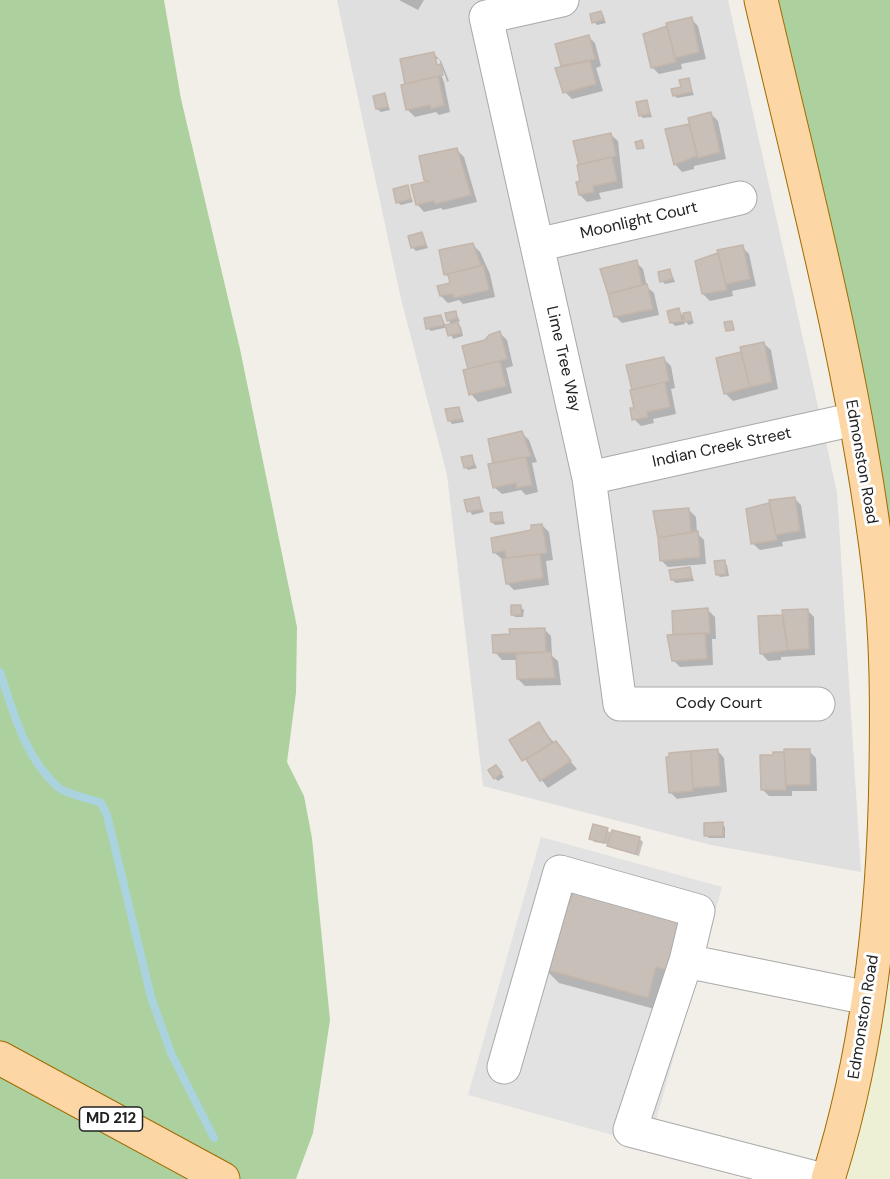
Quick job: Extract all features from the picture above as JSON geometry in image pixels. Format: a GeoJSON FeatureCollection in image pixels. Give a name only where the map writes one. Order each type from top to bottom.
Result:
{"type":"FeatureCollection","features":[{"type":"Feature","properties":{"kind":"main road","name":"Edmonston Road"},"geometry":{"type":"LineString","coordinates":[[761,0],[855,419],[879,574],[887,702],[881,898],[854,1082],[828,1179]]}},
{"type":"Feature","properties":{"kind":"main road","name":"MD 212"},"geometry":{"type":"LineString","coordinates":[[0,1058],[223,1179]]}},
{"type":"Feature","properties":{"kind":"street","name":"Lime Tree Way"},"geometry":{"type":"LineString","coordinates":[[562,0],[486,17],[589,478],[620,704]]}},
{"type":"Feature","properties":{"kind":"street","name":"Moonlight Court"},"geometry":{"type":"LineString","coordinates":[[537,245],[740,198]]}},
{"type":"Feature","properties":{"kind":"street","name":"Indian Creek Street"},"geometry":{"type":"LineString","coordinates":[[589,478],[855,419]]}},
{"type":"Feature","properties":{"kind":"street","name":"Cody Court"},"geometry":{"type":"LineString","coordinates":[[620,704],[818,704]]}},
{"type":"Feature","properties":{"kind":"street"},"geometry":{"type":"LineString","coordinates":[[504,1067],[560,872],[698,911],[686,961],[630,1130],[819,1179]]}},
{"type":"Feature","properties":{"kind":"street"},"geometry":{"type":"LineString","coordinates":[[686,961],[868,998]]}},
{"type":"Feature","properties":{"kind":"shaded area"},"geometry":{"type":"Polygon","coordinates":[[[337,0],[728,0],[837,492],[861,872],[711,845],[483,786],[447,475],[401,299],[337,0]]]}},
{"type":"Feature","properties":{"kind":"shaded area"},"geometry":{"type":"Polygon","coordinates":[[[541,837],[722,887],[649,1145],[468,1095],[541,837]],[[563,900],[544,969],[648,998],[656,967],[666,970],[570,902],[563,900]]]}},
{"type":"Feature","properties":{"kind":"green space"},"geometry":{"type":"Polygon","coordinates":[[[0,0],[164,0],[181,99],[240,349],[297,627],[296,693],[287,762],[304,796],[312,838],[330,1020],[313,1133],[296,1179],[0,1179],[0,0]]]}},
{"type":"Feature","properties":{"kind":"green space"},"geometry":{"type":"Polygon","coordinates":[[[761,0],[890,0],[890,712],[879,574],[761,0]]]}},
{"type":"Feature","properties":{"kind":"green space"},"geometry":{"type":"Polygon","coordinates":[[[890,712],[890,1179],[828,1179],[831,1167],[890,712]]]}},
{"type":"Feature","properties":{"kind":"building"},"geometry":{"type":"Polygon","coordinates":[[[601,11],[604,19],[592,23],[590,14],[601,11]]]}},
{"type":"Feature","properties":{"kind":"building"},"geometry":{"type":"Polygon","coordinates":[[[692,17],[699,52],[675,58],[666,23],[692,17]]]}},
{"type":"Feature","properties":{"kind":"building"},"geometry":{"type":"Polygon","coordinates":[[[667,26],[676,62],[651,68],[643,34],[667,26]]]}},
{"type":"Feature","properties":{"kind":"building"},"geometry":{"type":"Polygon","coordinates":[[[589,35],[595,59],[561,66],[555,44],[589,35]]]}},
{"type":"Feature","properties":{"kind":"building"},"geometry":{"type":"Polygon","coordinates":[[[434,52],[437,65],[441,64],[443,75],[405,84],[400,59],[434,52]]]}},
{"type":"Feature","properties":{"kind":"building"},"geometry":{"type":"Polygon","coordinates":[[[590,61],[596,84],[563,93],[555,68],[590,61]]]}},
{"type":"Feature","properties":{"kind":"building"},"geometry":{"type":"Polygon","coordinates":[[[438,76],[444,105],[431,109],[430,105],[406,110],[401,85],[438,76]]]}},
{"type":"Feature","properties":{"kind":"building"},"geometry":{"type":"Polygon","coordinates":[[[689,78],[692,92],[673,96],[671,89],[681,87],[679,80],[689,78]]]}},
{"type":"Feature","properties":{"kind":"building"},"geometry":{"type":"Polygon","coordinates":[[[385,93],[388,107],[376,109],[373,96],[385,93]]]}},
{"type":"Feature","properties":{"kind":"building"},"geometry":{"type":"Polygon","coordinates":[[[647,100],[650,114],[639,116],[636,102],[647,100]]]}},
{"type":"Feature","properties":{"kind":"building"},"geometry":{"type":"Polygon","coordinates":[[[711,112],[720,152],[698,158],[688,118],[711,112]]]}},
{"type":"Feature","properties":{"kind":"building"},"geometry":{"type":"Polygon","coordinates":[[[689,124],[697,156],[674,165],[665,129],[689,124]]]}},
{"type":"Feature","properties":{"kind":"building"},"geometry":{"type":"Polygon","coordinates":[[[611,133],[616,156],[579,165],[573,141],[611,133]]]}},
{"type":"Feature","properties":{"kind":"building"},"geometry":{"type":"Polygon","coordinates":[[[642,140],[644,148],[637,149],[635,142],[642,140]]]}},
{"type":"Feature","properties":{"kind":"building"},"geometry":{"type":"Polygon","coordinates":[[[457,148],[471,195],[435,204],[434,201],[416,205],[411,185],[429,181],[424,180],[419,156],[457,148]]]}},
{"type":"Feature","properties":{"kind":"building"},"geometry":{"type":"Polygon","coordinates":[[[612,157],[617,181],[593,186],[594,192],[579,195],[576,182],[580,181],[577,165],[612,157]]]}},
{"type":"Feature","properties":{"kind":"building"},"geometry":{"type":"Polygon","coordinates":[[[408,185],[411,199],[396,203],[393,189],[408,185]]]}},
{"type":"Feature","properties":{"kind":"building"},"geometry":{"type":"Polygon","coordinates":[[[422,232],[426,245],[411,248],[408,236],[422,232]]]}},
{"type":"Feature","properties":{"kind":"building"},"geometry":{"type":"Polygon","coordinates":[[[473,243],[481,266],[444,275],[439,250],[473,243]]]}},
{"type":"Feature","properties":{"kind":"building"},"geometry":{"type":"Polygon","coordinates":[[[743,245],[750,279],[726,284],[717,250],[743,245]]]}},
{"type":"Feature","properties":{"kind":"building"},"geometry":{"type":"Polygon","coordinates":[[[718,253],[727,290],[702,294],[695,261],[718,253]]]}},
{"type":"Feature","properties":{"kind":"building"},"geometry":{"type":"Polygon","coordinates":[[[637,260],[642,285],[608,294],[600,269],[637,260]]]}},
{"type":"Feature","properties":{"kind":"building"},"geometry":{"type":"Polygon","coordinates":[[[483,265],[489,290],[454,298],[453,294],[440,296],[437,286],[450,283],[448,274],[483,265]]]}},
{"type":"Feature","properties":{"kind":"building"},"geometry":{"type":"Polygon","coordinates":[[[670,269],[672,279],[660,282],[658,272],[670,269]]]}},
{"type":"Feature","properties":{"kind":"building"},"geometry":{"type":"Polygon","coordinates":[[[647,284],[653,309],[614,317],[608,294],[647,284]]]}},
{"type":"Feature","properties":{"kind":"building"},"geometry":{"type":"Polygon","coordinates":[[[679,308],[682,321],[670,323],[667,311],[679,308]]]}},
{"type":"Feature","properties":{"kind":"building"},"geometry":{"type":"Polygon","coordinates":[[[456,311],[457,318],[447,321],[445,313],[456,311]]]}},
{"type":"Feature","properties":{"kind":"building"},"geometry":{"type":"Polygon","coordinates":[[[690,312],[692,320],[685,322],[683,313],[690,312]]]}},
{"type":"Feature","properties":{"kind":"building"},"geometry":{"type":"Polygon","coordinates":[[[441,315],[444,325],[426,329],[424,318],[441,315]]]}},
{"type":"Feature","properties":{"kind":"building"},"geometry":{"type":"Polygon","coordinates":[[[732,321],[734,330],[726,331],[724,322],[732,321]]]}},
{"type":"Feature","properties":{"kind":"building"},"geometry":{"type":"Polygon","coordinates":[[[458,322],[461,333],[448,336],[445,325],[458,322]]]}},
{"type":"Feature","properties":{"kind":"building"},"geometry":{"type":"Polygon","coordinates":[[[500,331],[507,359],[468,369],[462,346],[485,340],[489,335],[500,331]]]}},
{"type":"Feature","properties":{"kind":"building"},"geometry":{"type":"Polygon","coordinates":[[[764,342],[772,382],[750,387],[740,347],[764,342]]]}},
{"type":"Feature","properties":{"kind":"building"},"geometry":{"type":"Polygon","coordinates":[[[741,352],[750,387],[724,394],[716,358],[741,352]]]}},
{"type":"Feature","properties":{"kind":"building"},"geometry":{"type":"Polygon","coordinates":[[[664,357],[669,381],[632,390],[626,365],[664,357]]]}},
{"type":"Feature","properties":{"kind":"building"},"geometry":{"type":"Polygon","coordinates":[[[500,361],[506,386],[469,395],[463,370],[500,361]]]}},
{"type":"Feature","properties":{"kind":"building"},"geometry":{"type":"Polygon","coordinates":[[[665,382],[670,407],[647,412],[648,417],[632,420],[630,408],[634,408],[630,390],[665,382]]]}},
{"type":"Feature","properties":{"kind":"building"},"geometry":{"type":"Polygon","coordinates":[[[459,407],[462,419],[448,421],[445,409],[459,407]]]}},
{"type":"Feature","properties":{"kind":"building"},"geometry":{"type":"Polygon","coordinates":[[[522,431],[531,456],[493,463],[488,439],[522,431]]]}},
{"type":"Feature","properties":{"kind":"building"},"geometry":{"type":"Polygon","coordinates":[[[472,455],[474,465],[464,468],[461,457],[472,455]]]}},
{"type":"Feature","properties":{"kind":"building"},"geometry":{"type":"Polygon","coordinates":[[[526,457],[532,485],[517,488],[516,483],[493,488],[488,464],[526,457]]]}},
{"type":"Feature","properties":{"kind":"building"},"geometry":{"type":"Polygon","coordinates":[[[479,497],[482,509],[467,512],[464,500],[479,497]]]}},
{"type":"Feature","properties":{"kind":"building"},"geometry":{"type":"Polygon","coordinates":[[[795,497],[800,531],[776,535],[769,500],[795,497]]]}},
{"type":"Feature","properties":{"kind":"building"},"geometry":{"type":"Polygon","coordinates":[[[769,503],[777,540],[751,544],[746,509],[769,503]]]}},
{"type":"Feature","properties":{"kind":"building"},"geometry":{"type":"Polygon","coordinates":[[[689,508],[691,532],[658,538],[653,511],[689,508]]]}},
{"type":"Feature","properties":{"kind":"building"},"geometry":{"type":"Polygon","coordinates":[[[502,512],[503,521],[491,522],[490,513],[502,512]]]}},
{"type":"Feature","properties":{"kind":"building"},"geometry":{"type":"Polygon","coordinates":[[[542,524],[547,553],[506,558],[505,551],[493,553],[491,538],[531,530],[531,525],[542,524]]]}},
{"type":"Feature","properties":{"kind":"building"},"geometry":{"type":"Polygon","coordinates":[[[698,531],[700,557],[660,561],[658,538],[698,531]]]}},
{"type":"Feature","properties":{"kind":"building"},"geometry":{"type":"Polygon","coordinates":[[[540,554],[543,578],[506,584],[502,559],[540,554]]]}},
{"type":"Feature","properties":{"kind":"building"},"geometry":{"type":"Polygon","coordinates":[[[725,560],[726,574],[716,575],[714,561],[725,560]]]}},
{"type":"Feature","properties":{"kind":"building"},"geometry":{"type":"Polygon","coordinates":[[[690,567],[692,578],[671,580],[669,570],[690,567]]]}},
{"type":"Feature","properties":{"kind":"building"},"geometry":{"type":"Polygon","coordinates":[[[511,605],[521,605],[521,615],[511,615],[511,605]]]}},
{"type":"Feature","properties":{"kind":"building"},"geometry":{"type":"Polygon","coordinates":[[[708,608],[710,633],[673,635],[672,611],[708,608]]]}},
{"type":"Feature","properties":{"kind":"building"},"geometry":{"type":"Polygon","coordinates":[[[808,609],[809,649],[788,650],[782,610],[808,609]]]}},
{"type":"Feature","properties":{"kind":"building"},"geometry":{"type":"Polygon","coordinates":[[[782,615],[788,650],[760,654],[758,616],[782,615]]]}},
{"type":"Feature","properties":{"kind":"building"},"geometry":{"type":"Polygon","coordinates":[[[545,628],[546,652],[493,653],[492,635],[510,634],[509,629],[545,628]]]}},
{"type":"Feature","properties":{"kind":"building"},"geometry":{"type":"Polygon","coordinates":[[[705,633],[707,659],[672,661],[667,635],[705,633]]]}},
{"type":"Feature","properties":{"kind":"building"},"geometry":{"type":"Polygon","coordinates":[[[551,652],[555,678],[517,679],[516,654],[551,652]]]}},
{"type":"Feature","properties":{"kind":"building"},"geometry":{"type":"Polygon","coordinates":[[[539,722],[552,743],[522,761],[509,740],[539,722]]]}},
{"type":"Feature","properties":{"kind":"building"},"geometry":{"type":"Polygon","coordinates":[[[556,741],[571,761],[540,781],[526,759],[556,741]]]}},
{"type":"Feature","properties":{"kind":"building"},"geometry":{"type":"Polygon","coordinates":[[[718,749],[720,786],[693,788],[691,751],[718,749]]]}},
{"type":"Feature","properties":{"kind":"building"},"geometry":{"type":"Polygon","coordinates":[[[784,749],[810,749],[810,785],[786,785],[784,749]]]}},
{"type":"Feature","properties":{"kind":"building"},"geometry":{"type":"Polygon","coordinates":[[[691,751],[693,791],[669,793],[666,757],[669,757],[669,753],[691,751]]]}},
{"type":"Feature","properties":{"kind":"building"},"geometry":{"type":"Polygon","coordinates":[[[773,752],[784,752],[786,790],[761,790],[760,755],[773,755],[773,752]]]}},
{"type":"Feature","properties":{"kind":"building"},"geometry":{"type":"Polygon","coordinates":[[[496,765],[502,773],[494,779],[488,770],[496,765]]]}},
{"type":"Feature","properties":{"kind":"building"},"geometry":{"type":"Polygon","coordinates":[[[723,822],[723,836],[704,836],[704,823],[723,822]]]}},
{"type":"Feature","properties":{"kind":"building"},"geometry":{"type":"Polygon","coordinates":[[[593,824],[608,828],[604,843],[589,839],[593,824]]]}},
{"type":"Feature","properties":{"kind":"building"},"geometry":{"type":"Polygon","coordinates":[[[612,830],[640,837],[636,854],[607,846],[612,830]]]}},
{"type":"Feature","properties":{"kind":"building"},"geometry":{"type":"Polygon","coordinates":[[[574,888],[681,918],[667,970],[656,967],[648,998],[544,969],[563,900],[570,902],[574,888]]]}},
{"type":"Feature","properties":{"kind":"waterway"},"geometry":{"type":"LineString","coordinates":[[0,672],[22,734],[37,762],[58,787],[101,803],[107,815],[151,997],[171,1053],[214,1138]]}}]}
